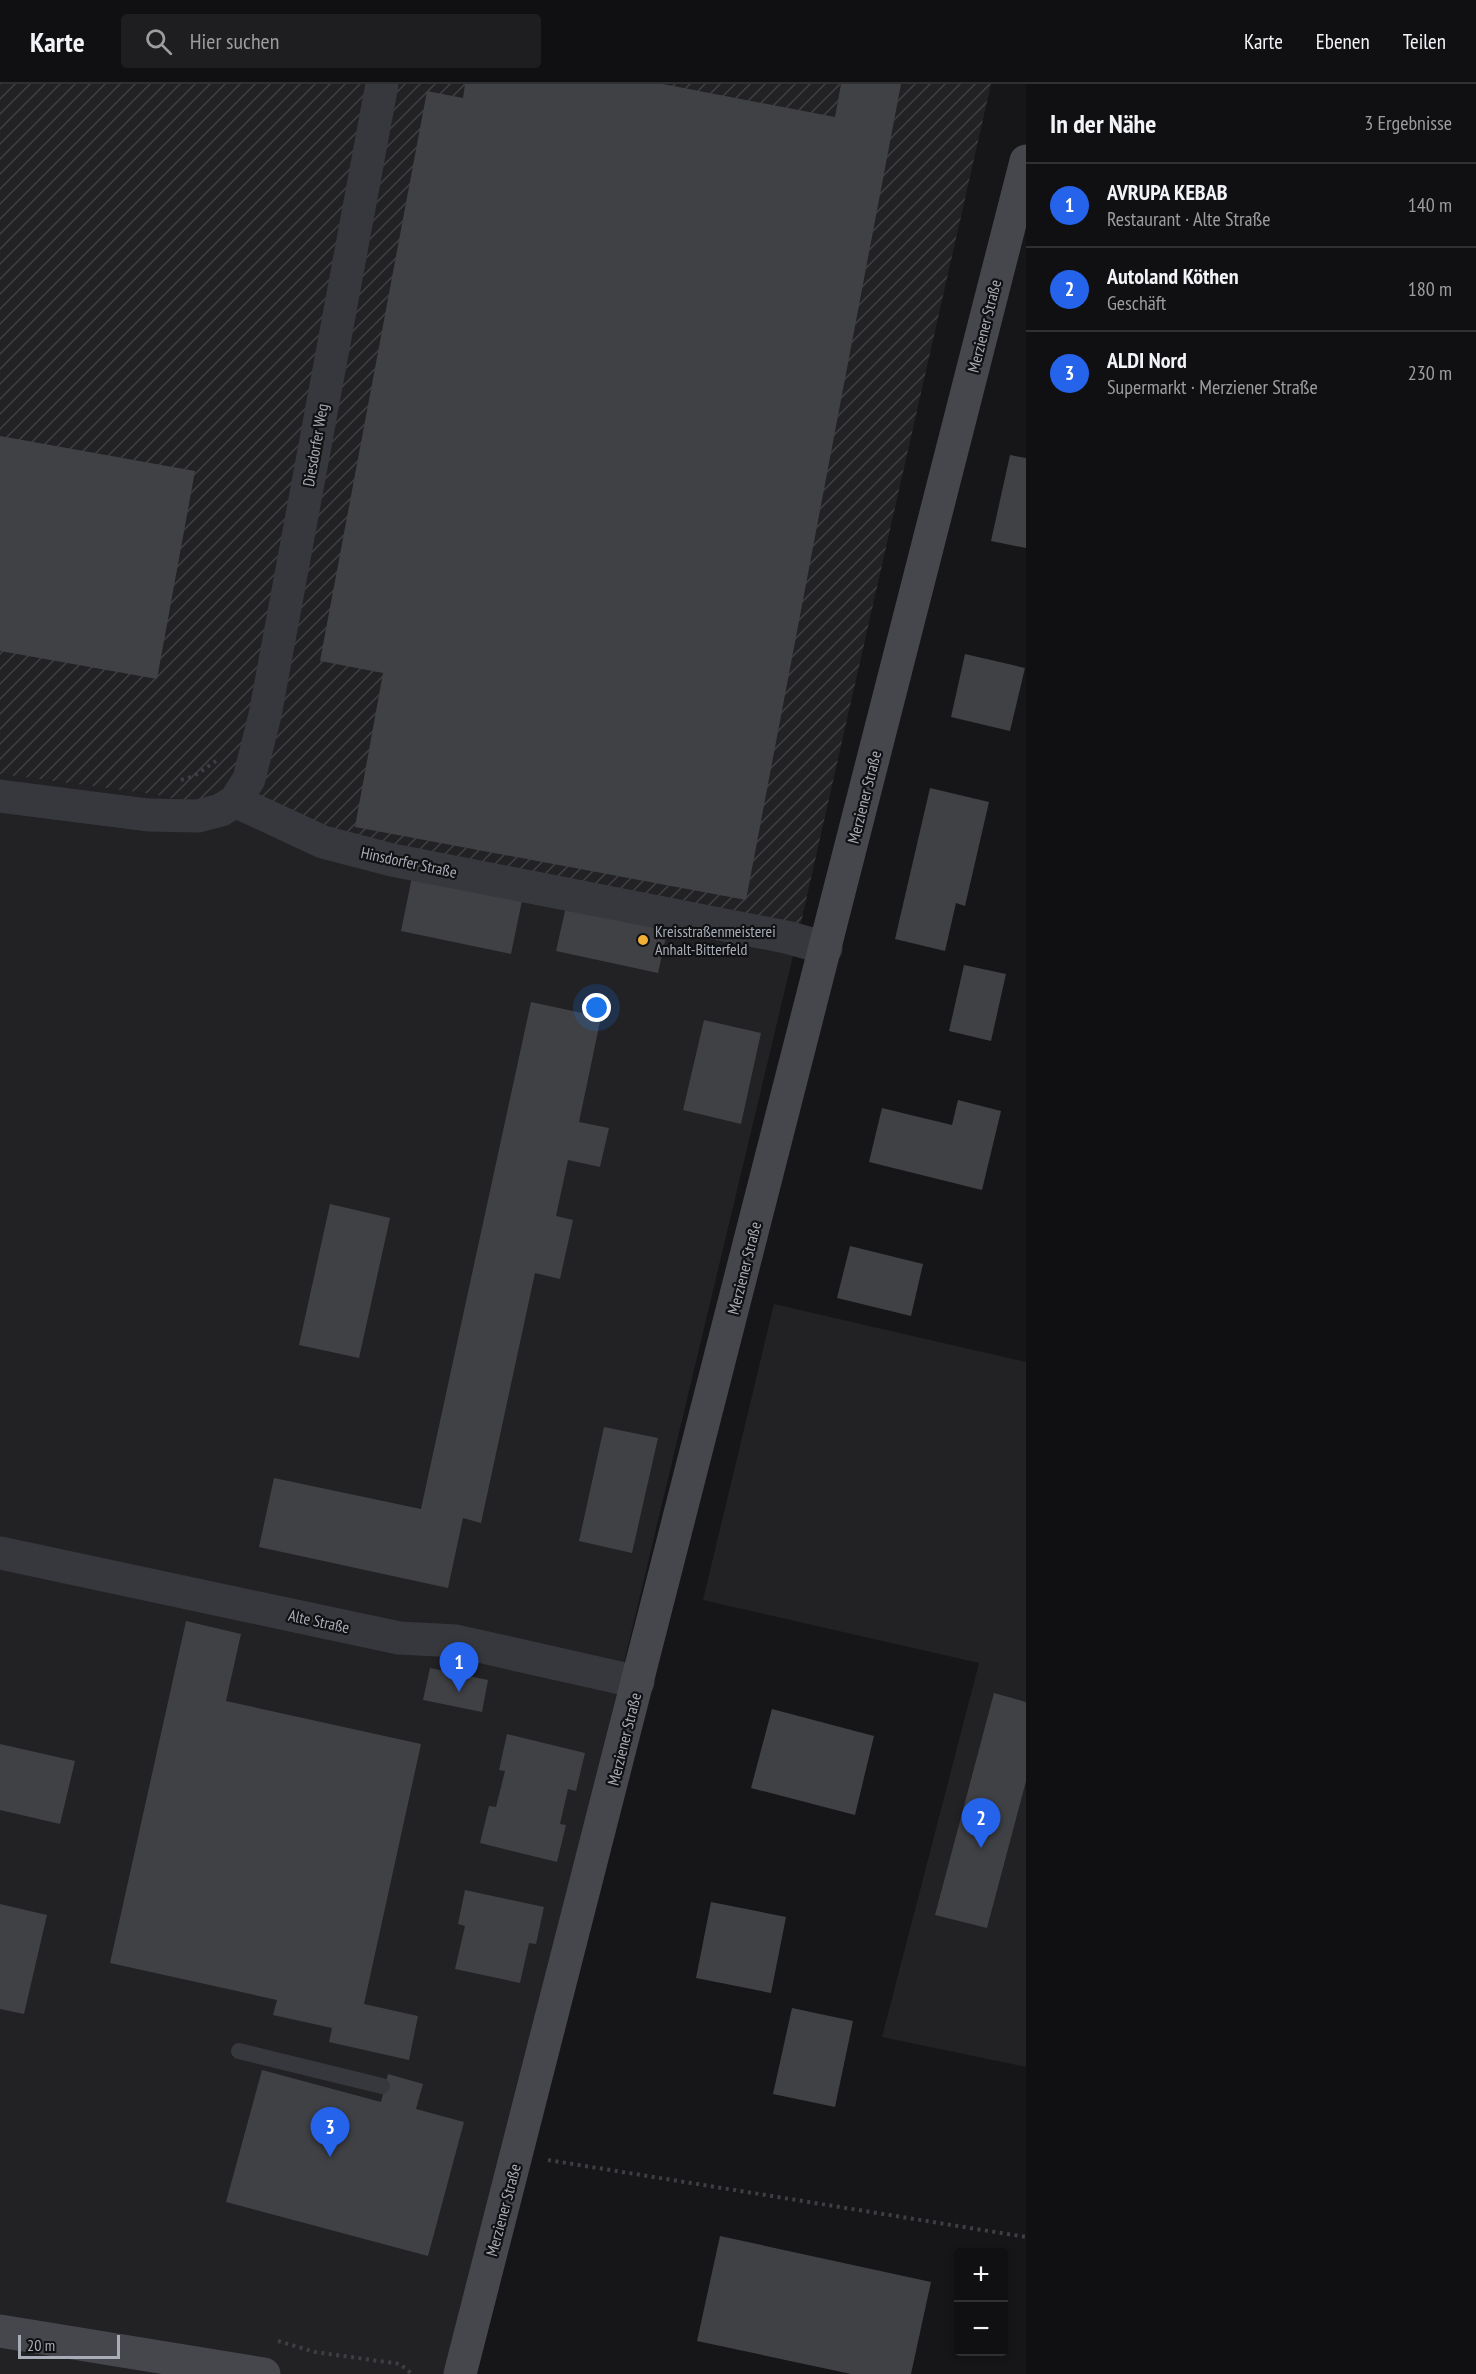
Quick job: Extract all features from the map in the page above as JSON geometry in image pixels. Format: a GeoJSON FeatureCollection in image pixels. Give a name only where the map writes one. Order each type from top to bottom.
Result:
{"type":"FeatureCollection","features":[{"type":"Feature","properties":{"kind":"main road","name":"Merziener Straße"},"geometry":{"type":"LineString","coordinates":[[460,2374],[518,2155],[1026,161]]}},
{"type":"Feature","properties":{"kind":"main road"},"geometry":{"type":"LineString","coordinates":[[0,2331],[264,2374]]}},
{"type":"Feature","properties":{"kind":"street","name":"Diesdorfer Weg"},"geometry":{"type":"LineString","coordinates":[[235,801],[249,779],[265,715],[382,84]]}},
{"type":"Feature","properties":{"kind":"street"},"geometry":{"type":"LineString","coordinates":[[0,796],[177,817],[198,816],[221,810],[235,801]]}},
{"type":"Feature","properties":{"kind":"street","name":"Hinsdorfer Straße"},"geometry":{"type":"LineString","coordinates":[[235,801],[324,842],[392,860],[786,937],[826,948]]}},
{"type":"Feature","properties":{"kind":"street","name":"Alte Straße"},"geometry":{"type":"LineString","coordinates":[[0,1553],[399,1638],[456,1641],[638,1682]]}},
{"type":"Feature","properties":{"kind":"lane"},"geometry":{"type":"LineString","coordinates":[[239,2051],[382,2086]]}},
{"type":"Feature","properties":{"kind":"path"},"geometry":{"type":"LineString","coordinates":[[172,782],[194,776],[215,763],[221,756]]}},
{"type":"Feature","properties":{"kind":"path"},"geometry":{"type":"LineString","coordinates":[[518,2155],[1026,2237]]}},
{"type":"Feature","properties":{"kind":"shaded area"},"geometry":{"type":"Polygon","coordinates":[[[0,84],[991,84],[799,931],[152,794],[0,774],[0,84]]]}},
{"type":"Feature","properties":{"kind":"shaded area"},"geometry":{"type":"Polygon","coordinates":[[[0,774],[152,794],[799,931],[454,2374],[0,2374],[0,774]]]}},
{"type":"Feature","properties":{"kind":"shaded area"},"geometry":{"type":"Polygon","coordinates":[[[774,1304],[1026,1362],[1026,2067],[882,2037],[979,1663],[703,1600],[774,1304]]]}},
{"type":"Feature","properties":{"kind":"building"},"geometry":{"type":"Polygon","coordinates":[[[465,84],[663,84],[835,117],[841,84],[901,84],[746,900],[355,827],[383,673],[320,661],[427,91],[463,98],[465,84]]]}},
{"type":"Feature","properties":{"kind":"building"},"geometry":{"type":"Polygon","coordinates":[[[0,436],[195,471],[157,679],[0,651],[0,436]]]}},
{"type":"Feature","properties":{"kind":"building"},"geometry":{"type":"Polygon","coordinates":[[[1010,455],[1026,458],[1026,548],[991,541],[1010,455]]]}},
{"type":"Feature","properties":{"kind":"building"},"geometry":{"type":"Polygon","coordinates":[[[965,654],[1025,668],[1010,731],[951,717],[965,654]]]}},
{"type":"Feature","properties":{"kind":"building"},"geometry":{"type":"Polygon","coordinates":[[[930,788],[989,802],[965,906],[956,903],[945,951],[895,939],[930,788]]]}},
{"type":"Feature","properties":{"kind":"building"},"geometry":{"type":"Polygon","coordinates":[[[412,877],[524,891],[511,954],[401,931],[412,877]]]}},
{"type":"Feature","properties":{"kind":"building"},"geometry":{"type":"Polygon","coordinates":[[[567,902],[669,923],[658,973],[556,951],[567,902]]]}},
{"type":"Feature","properties":{"kind":"building"},"geometry":{"type":"Polygon","coordinates":[[[964,965],[1006,974],[991,1041],[949,1031],[964,965]]]}},
{"type":"Feature","properties":{"kind":"building"},"geometry":{"type":"Polygon","coordinates":[[[531,1002],[601,1017],[579,1122],[609,1128],[600,1167],[568,1160],[556,1216],[573,1220],[560,1279],[535,1273],[481,1523],[463,1518],[448,1588],[259,1547],[274,1478],[421,1509],[531,1002]]]}},
{"type":"Feature","properties":{"kind":"building"},"geometry":{"type":"Polygon","coordinates":[[[704,1020],[761,1033],[741,1124],[683,1110],[704,1020]]]}},
{"type":"Feature","properties":{"kind":"building"},"geometry":{"type":"Polygon","coordinates":[[[958,1100],[1001,1111],[982,1190],[869,1162],[882,1108],[952,1125],[958,1100]]]}},
{"type":"Feature","properties":{"kind":"building"},"geometry":{"type":"Polygon","coordinates":[[[330,1204],[390,1218],[359,1358],[299,1345],[330,1204]]]}},
{"type":"Feature","properties":{"kind":"building"},"geometry":{"type":"Polygon","coordinates":[[[850,1246],[923,1264],[911,1316],[837,1298],[850,1246]]]}},
{"type":"Feature","properties":{"kind":"building"},"geometry":{"type":"Polygon","coordinates":[[[604,1427],[658,1438],[632,1553],[579,1541],[604,1427]]]}},
{"type":"Feature","properties":{"kind":"building"},"geometry":{"type":"Polygon","coordinates":[[[186,1621],[241,1634],[226,1701],[421,1744],[364,2004],[418,2016],[409,2060],[329,2042],[332,2028],[273,2015],[277,2000],[110,1963],[186,1621]]]}},
{"type":"Feature","properties":{"kind":"building"},"geometry":{"type":"Polygon","coordinates":[[[430,1668],[488,1680],[482,1712],[423,1700],[430,1668]]]}},
{"type":"Feature","properties":{"kind":"building"},"geometry":{"type":"Polygon","coordinates":[[[994,1693],[1026,1702],[1026,1781],[987,1928],[935,1915],[994,1693]]]}},
{"type":"Feature","properties":{"kind":"building"},"geometry":{"type":"Polygon","coordinates":[[[772,1709],[874,1736],[855,1815],[751,1788],[772,1709]]]}},
{"type":"Feature","properties":{"kind":"building"},"geometry":{"type":"Polygon","coordinates":[[[507,1734],[585,1753],[576,1791],[568,1789],[560,1824],[566,1825],[557,1862],[480,1843],[489,1806],[496,1807],[505,1771],[499,1770],[507,1734]]]}},
{"type":"Feature","properties":{"kind":"building"},"geometry":{"type":"Polygon","coordinates":[[[0,1744],[75,1761],[60,1824],[0,1810],[0,1744]]]}},
{"type":"Feature","properties":{"kind":"building"},"geometry":{"type":"Polygon","coordinates":[[[465,1890],[544,1907],[536,1944],[529,1943],[520,1983],[455,1969],[465,1926],[458,1924],[465,1890]]]}},
{"type":"Feature","properties":{"kind":"building"},"geometry":{"type":"Polygon","coordinates":[[[711,1902],[786,1917],[771,1993],[696,1978],[711,1902]]]}},
{"type":"Feature","properties":{"kind":"building"},"geometry":{"type":"Polygon","coordinates":[[[0,1904],[47,1915],[24,2014],[0,2009],[0,1904]]]}},
{"type":"Feature","properties":{"kind":"building"},"geometry":{"type":"Polygon","coordinates":[[[792,2008],[853,2021],[835,2107],[773,2094],[792,2008]]]}},
{"type":"Feature","properties":{"kind":"building"},"geometry":{"type":"Polygon","coordinates":[[[262,2070],[381,2102],[388,2074],[423,2084],[416,2109],[464,2122],[428,2256],[226,2202],[262,2070]]]}},
{"type":"Feature","properties":{"kind":"building"},"geometry":{"type":"Polygon","coordinates":[[[720,2236],[931,2282],[911,2374],[851,2374],[697,2341],[720,2236]]]}},
{"type":"Feature","properties":{"kind":"place","name":"Kreisstraßenmeisterei Anhalt-Bitterfeld"},"geometry":{"type":"Point","coordinates":[643,940]}},
{"type":"Feature","properties":{"kind":"place","name":"AVRUPA KEBAB"},"geometry":{"type":"Point","coordinates":[459,1692]}},
{"type":"Feature","properties":{"kind":"place","name":"Autoland Köthen"},"geometry":{"type":"Point","coordinates":[981,1848]}},
{"type":"Feature","properties":{"kind":"place","name":"ALDI Nord"},"geometry":{"type":"Point","coordinates":[330,2157]}}]}
